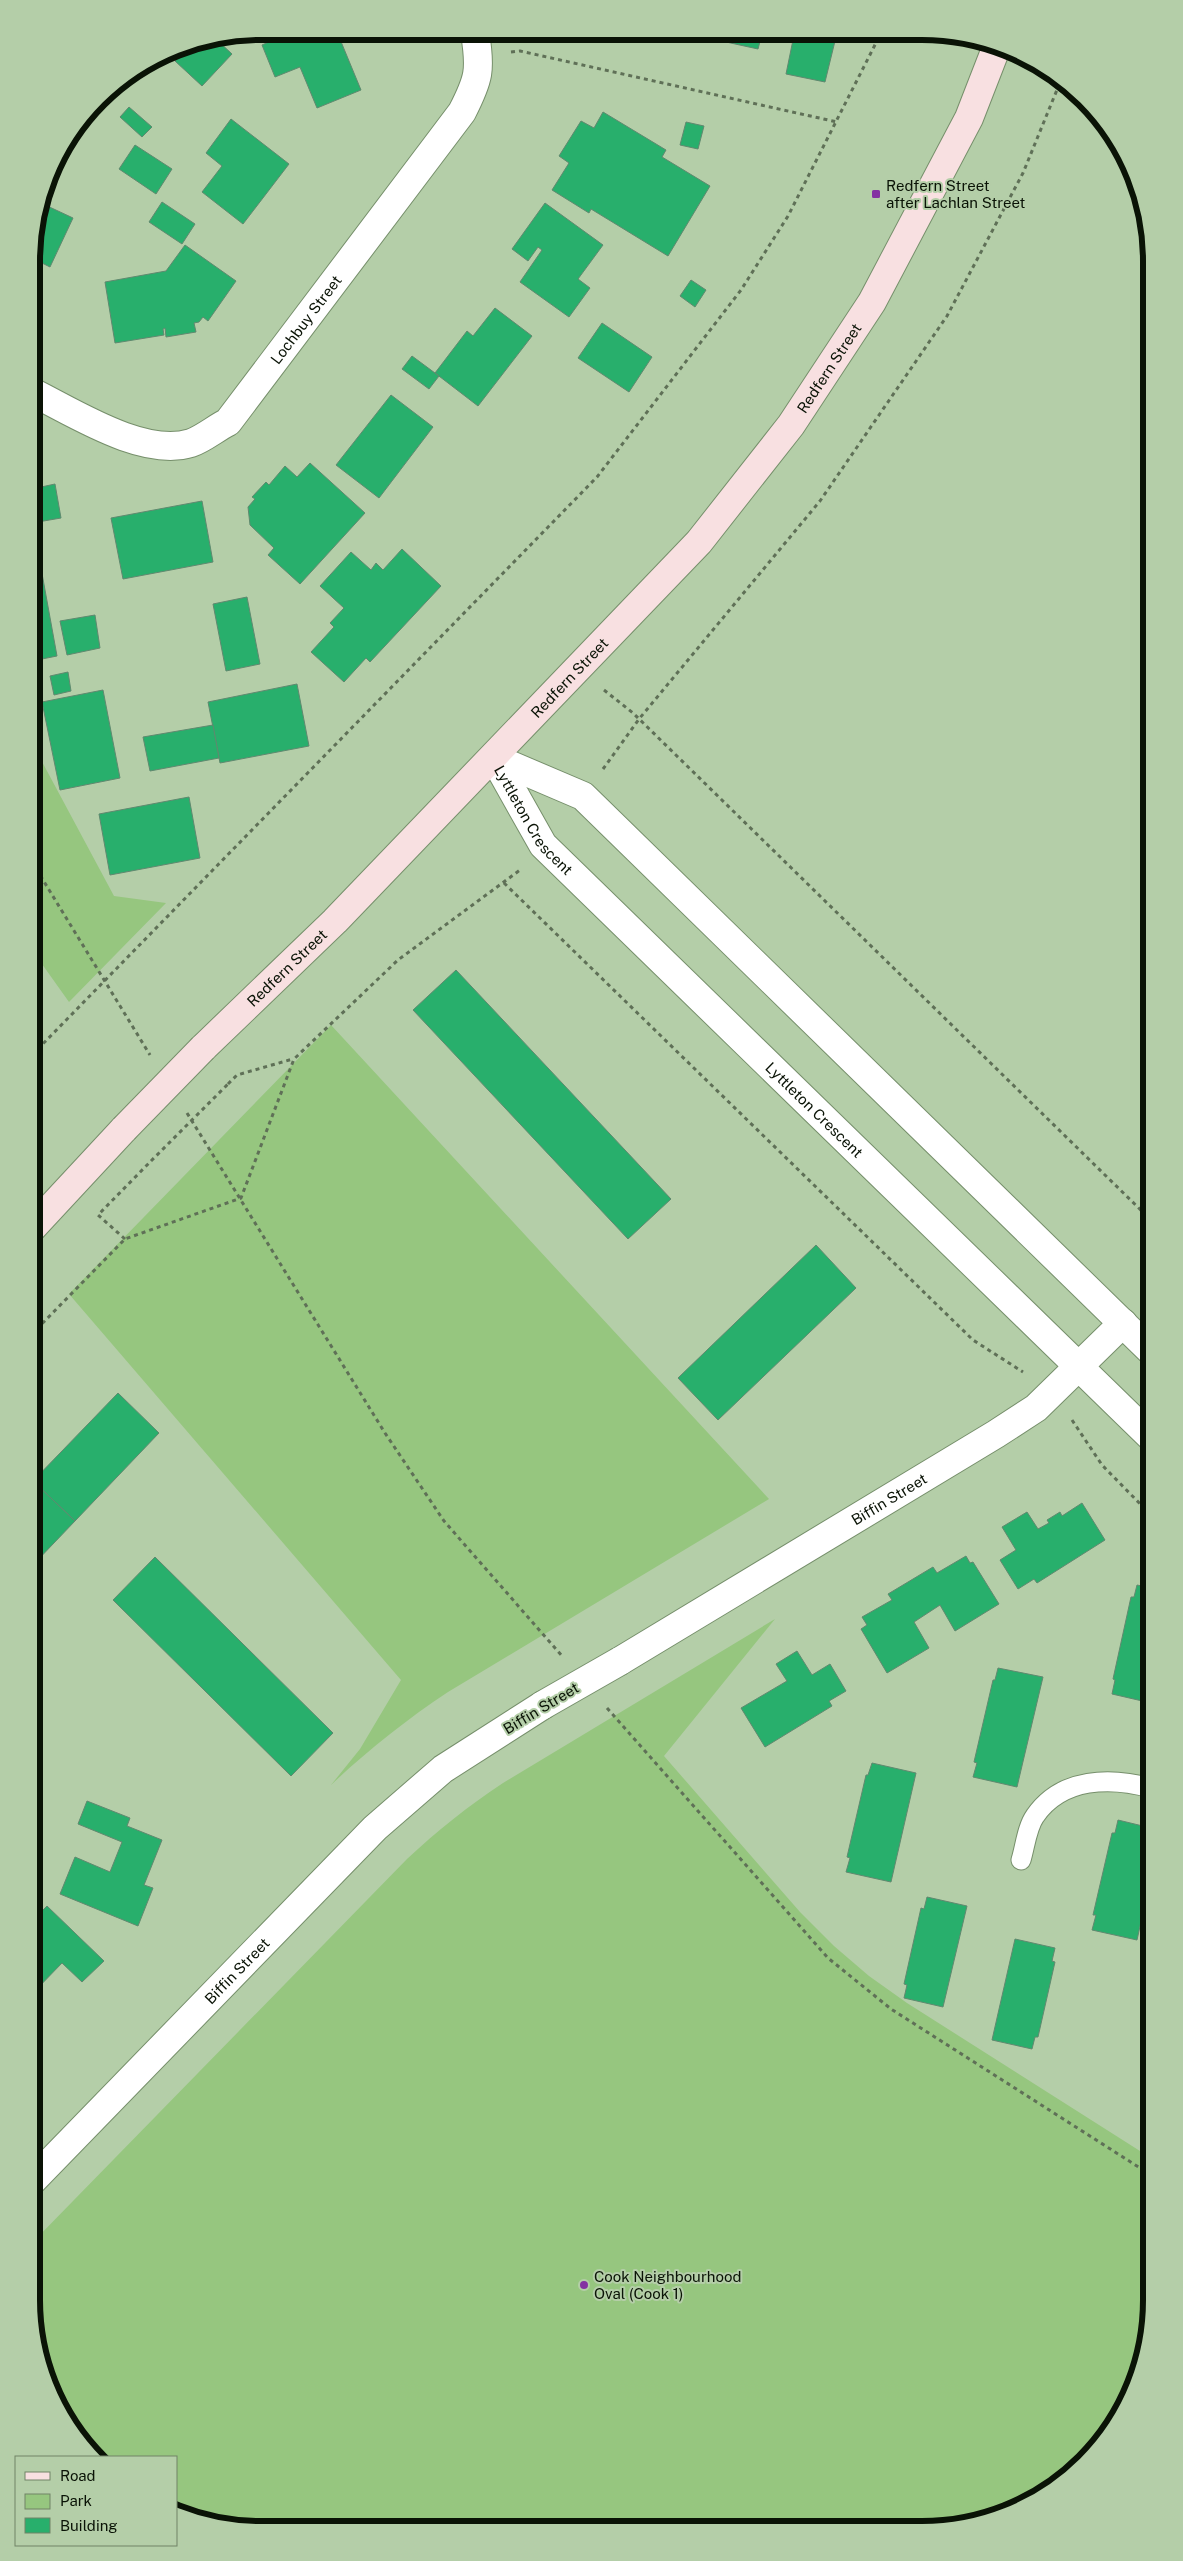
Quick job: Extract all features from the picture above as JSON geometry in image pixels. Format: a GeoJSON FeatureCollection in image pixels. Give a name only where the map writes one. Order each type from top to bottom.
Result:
{"type":"FeatureCollection","features":[{"type":"Feature","properties":{"kind":"main road","name":"Redfern Street"},"geometry":{"type":"LineString","coordinates":[[40,1219],[203,1048],[335,921],[494,758],[699,542],[791,425],[872,302],[969,118],[994,53]]}},
{"type":"Feature","properties":{"kind":"street","name":"Lochbuy Street"},"geometry":{"type":"LineString","coordinates":[[40,396],[127,438],[159,445],[190,443],[228,422],[462,112],[476,84],[479,67],[477,44]]}},
{"type":"Feature","properties":{"kind":"street","name":"Lyttleton Crescent"},"geometry":{"type":"LineString","coordinates":[[494,758],[583,796],[1143,1342]]}},
{"type":"Feature","properties":{"kind":"street","name":"Lyttleton Crescent"},"geometry":{"type":"LineString","coordinates":[[494,758],[543,845],[1143,1428]]}},
{"type":"Feature","properties":{"kind":"street","name":"Biffin Street"},"geometry":{"type":"LineString","coordinates":[[40,2173],[375,1828],[443,1769],[544,1705],[620,1661],[1036,1408],[1123,1323]]}},
{"type":"Feature","properties":{"kind":"lane"},"geometry":{"type":"LineString","coordinates":[[1021,1860],[1033,1817],[1047,1802],[1080,1783],[1105,1781],[1143,1787]]}},
{"type":"Feature","properties":{"kind":"path"},"geometry":{"type":"LineString","coordinates":[[40,1047],[597,477],[741,290],[788,216],[878,40]]}},
{"type":"Feature","properties":{"kind":"path"},"geometry":{"type":"LineString","coordinates":[[477,44],[520,51],[837,122]]}},
{"type":"Feature","properties":{"kind":"path"},"geometry":{"type":"LineString","coordinates":[[599,776],[640,719],[820,501],[947,316],[1023,173],[1058,87]]}},
{"type":"Feature","properties":{"kind":"path"},"geometry":{"type":"LineString","coordinates":[[578,670],[640,719],[1143,1211]]}},
{"type":"Feature","properties":{"kind":"path"},"geometry":{"type":"LineString","coordinates":[[40,1327],[125,1239],[241,1198],[294,1059],[398,960],[522,868]]}},
{"type":"Feature","properties":{"kind":"path"},"geometry":{"type":"LineString","coordinates":[[40,875],[104,981]]}},
{"type":"Feature","properties":{"kind":"path"},"geometry":{"type":"LineString","coordinates":[[504,883],[973,1340],[1020,1369],[1048,1396],[1071,1419],[1102,1465],[1143,1507]]}},
{"type":"Feature","properties":{"kind":"path"},"geometry":{"type":"LineString","coordinates":[[125,1239],[98,1215],[237,1075],[294,1059]]}},
{"type":"Feature","properties":{"kind":"path"},"geometry":{"type":"LineString","coordinates":[[241,1198],[385,1433],[444,1520],[564,1658]]}},
{"type":"Feature","properties":{"kind":"path"},"geometry":{"type":"LineString","coordinates":[[606,1706],[828,1958],[891,2009],[1143,2170]]}},
{"type":"Feature","properties":{"kind":"green space"},"geometry":{"type":"Polygon","coordinates":[[[40,758],[114,896],[166,903],[69,1002],[40,961],[40,758]]]}},
{"type":"Feature","properties":{"kind":"green space"},"geometry":{"type":"Polygon","coordinates":[[[331,1025],[769,1499],[448,1692],[388,1736],[331,1785],[360,1749],[401,1680],[69,1294],[331,1025]]]}},
{"type":"Feature","properties":{"kind":"green space"},"geometry":{"type":"Polygon","coordinates":[[[775,1619],[664,1756],[800,1912],[834,1946],[869,1976],[907,2003],[1143,2153],[1143,2315],[1139,2343],[1126,2385],[1106,2423],[1088,2446],[1057,2475],[1033,2491],[1007,2504],[965,2517],[937,2521],[246,2521],[218,2517],[178,2505],[178,2456],[105,2456],[86,2435],[70,2411],[57,2385],[44,2343],[40,2315],[40,2235],[407,1859],[441,1829],[503,1783],[775,1619]]]}},
{"type":"Feature","properties":{"kind":"building"},"geometry":{"type":"Polygon","coordinates":[[[273,40],[340,40],[361,90],[317,108],[300,67],[275,77],[262,45],[273,40]]]}},
{"type":"Feature","properties":{"kind":"building"},"geometry":{"type":"Polygon","coordinates":[[[717,40],[760,40],[758,49],[717,40]]]}},
{"type":"Feature","properties":{"kind":"building"},"geometry":{"type":"Polygon","coordinates":[[[793,40],[835,41],[825,82],[786,74],[793,40]]]}},
{"type":"Feature","properties":{"kind":"building"},"geometry":{"type":"Polygon","coordinates":[[[221,44],[232,54],[202,86],[175,61],[181,55],[221,44]]]}},
{"type":"Feature","properties":{"kind":"building"},"geometry":{"type":"Polygon","coordinates":[[[129,107],[152,127],[142,137],[120,117],[129,107]]]}},
{"type":"Feature","properties":{"kind":"building"},"geometry":{"type":"Polygon","coordinates":[[[603,112],[666,150],[662,157],[710,186],[668,256],[591,209],[589,213],[552,190],[569,163],[559,156],[581,121],[594,128],[603,112]]]}},
{"type":"Feature","properties":{"kind":"building"},"geometry":{"type":"Polygon","coordinates":[[[231,119],[289,164],[243,224],[202,192],[222,166],[206,153],[231,119]]]}},
{"type":"Feature","properties":{"kind":"building"},"geometry":{"type":"Polygon","coordinates":[[[686,122],[704,126],[698,149],[680,145],[686,122]]]}},
{"type":"Feature","properties":{"kind":"building"},"geometry":{"type":"Polygon","coordinates":[[[135,145],[172,169],[156,194],[119,169],[135,145]]]}},
{"type":"Feature","properties":{"kind":"building"},"geometry":{"type":"Polygon","coordinates":[[[162,202],[195,224],[182,244],[149,222],[162,202]]]}},
{"type":"Feature","properties":{"kind":"building"},"geometry":{"type":"Polygon","coordinates":[[[545,203],[603,245],[578,279],[590,288],[569,317],[520,282],[542,250],[538,247],[528,261],[512,249],[545,203]]]}},
{"type":"Feature","properties":{"kind":"building"},"geometry":{"type":"Polygon","coordinates":[[[47,206],[73,218],[50,267],[40,262],[40,246],[47,206]]]}},
{"type":"Feature","properties":{"kind":"building"},"geometry":{"type":"Polygon","coordinates":[[[185,245],[236,281],[208,321],[203,317],[199,322],[194,323],[196,332],[166,337],[165,328],[163,329],[164,335],[115,343],[105,282],[166,271],[185,245]]]}},
{"type":"Feature","properties":{"kind":"building"},"geometry":{"type":"Polygon","coordinates":[[[691,280],[706,290],[695,307],[680,296],[691,280]]]}},
{"type":"Feature","properties":{"kind":"building"},"geometry":{"type":"Polygon","coordinates":[[[495,308],[532,336],[478,406],[435,373],[467,331],[473,336],[495,308]]]}},
{"type":"Feature","properties":{"kind":"building"},"geometry":{"type":"Polygon","coordinates":[[[602,323],[652,357],[629,392],[578,358],[602,323]]]}},
{"type":"Feature","properties":{"kind":"building"},"geometry":{"type":"Polygon","coordinates":[[[412,356],[439,376],[429,389],[402,369],[412,356]]]}},
{"type":"Feature","properties":{"kind":"building"},"geometry":{"type":"Polygon","coordinates":[[[391,395],[433,427],[379,498],[336,465],[391,395]]]}},
{"type":"Feature","properties":{"kind":"building"},"geometry":{"type":"Polygon","coordinates":[[[310,463],[365,513],[300,584],[268,555],[274,548],[250,525],[248,507],[255,499],[252,497],[266,482],[269,485],[285,466],[297,477],[310,463]]]}},
{"type":"Feature","properties":{"kind":"building"},"geometry":{"type":"Polygon","coordinates":[[[55,484],[61,518],[40,522],[40,487],[55,484]]]}},
{"type":"Feature","properties":{"kind":"building"},"geometry":{"type":"Polygon","coordinates":[[[202,501],[213,562],[123,579],[111,518],[202,501]]]}},
{"type":"Feature","properties":{"kind":"building"},"geometry":{"type":"Polygon","coordinates":[[[402,549],[441,586],[370,662],[366,658],[344,682],[311,652],[334,627],[330,623],[344,608],[320,586],[351,552],[371,570],[376,563],[383,570],[402,549]]]}},
{"type":"Feature","properties":{"kind":"building"},"geometry":{"type":"Polygon","coordinates":[[[40,568],[57,656],[40,659],[40,568]]]}},
{"type":"Feature","properties":{"kind":"building"},"geometry":{"type":"Polygon","coordinates":[[[247,597],[260,664],[226,671],[213,604],[247,597]]]}},
{"type":"Feature","properties":{"kind":"building"},"geometry":{"type":"Polygon","coordinates":[[[95,615],[100,648],[67,655],[60,621],[95,615]]]}},
{"type":"Feature","properties":{"kind":"building"},"geometry":{"type":"Polygon","coordinates":[[[68,672],[71,691],[54,695],[50,676],[68,672]]]}},
{"type":"Feature","properties":{"kind":"building"},"geometry":{"type":"Polygon","coordinates":[[[297,684],[309,746],[220,763],[208,702],[297,684]]]}},
{"type":"Feature","properties":{"kind":"building"},"geometry":{"type":"Polygon","coordinates":[[[103,690],[120,778],[60,790],[42,702],[103,690]]]}},
{"type":"Feature","properties":{"kind":"building"},"geometry":{"type":"Polygon","coordinates":[[[213,725],[219,758],[150,771],[143,737],[213,725]]]}},
{"type":"Feature","properties":{"kind":"building"},"geometry":{"type":"Polygon","coordinates":[[[189,797],[200,858],[110,875],[99,814],[189,797]]]}},
{"type":"Feature","properties":{"kind":"building"},"geometry":{"type":"Polygon","coordinates":[[[456,970],[671,1199],[628,1239],[413,1010],[456,970]]]}},
{"type":"Feature","properties":{"kind":"building"},"geometry":{"type":"Polygon","coordinates":[[[816,1245],[856,1288],[718,1420],[678,1378],[816,1245]]]}},
{"type":"Feature","properties":{"kind":"building"},"geometry":{"type":"Polygon","coordinates":[[[118,1393],[159,1433],[75,1521],[40,1488],[40,1474],[118,1393]]]}},
{"type":"Feature","properties":{"kind":"building"},"geometry":{"type":"Polygon","coordinates":[[[40,1488],[75,1521],[40,1558],[40,1488]]]}},
{"type":"Feature","properties":{"kind":"building"},"geometry":{"type":"Polygon","coordinates":[[[1082,1503],[1105,1540],[1037,1583],[1034,1579],[1018,1589],[1000,1560],[1016,1550],[1002,1527],[1027,1512],[1038,1529],[1049,1523],[1047,1520],[1060,1512],[1062,1516],[1082,1503]]]}},
{"type":"Feature","properties":{"kind":"building"},"geometry":{"type":"Polygon","coordinates":[[[966,1556],[970,1563],[973,1562],[999,1604],[955,1631],[940,1605],[914,1622],[929,1648],[887,1673],[861,1629],[867,1625],[862,1617],[892,1600],[888,1594],[933,1567],[937,1573],[966,1556]]]}},
{"type":"Feature","properties":{"kind":"building"},"geometry":{"type":"Polygon","coordinates":[[[155,1557],[333,1733],[291,1776],[113,1600],[155,1557]]]}},
{"type":"Feature","properties":{"kind":"building"},"geometry":{"type":"Polygon","coordinates":[[[1137,1585],[1143,1586],[1143,1701],[1112,1694],[1115,1680],[1113,1679],[1131,1597],[1134,1597],[1137,1585]]]}},
{"type":"Feature","properties":{"kind":"building"},"geometry":{"type":"Polygon","coordinates":[[[797,1651],[812,1675],[830,1664],[846,1691],[829,1701],[832,1706],[765,1747],[741,1708],[787,1681],[776,1664],[797,1651]]]}},
{"type":"Feature","properties":{"kind":"building"},"geometry":{"type":"Polygon","coordinates":[[[998,1668],[1043,1677],[1017,1787],[973,1777],[977,1763],[974,1762],[993,1680],[995,1680],[998,1668]]]}},
{"type":"Feature","properties":{"kind":"building"},"geometry":{"type":"Polygon","coordinates":[[[872,1763],[916,1773],[891,1882],[846,1872],[850,1858],[847,1857],[866,1775],[868,1775],[872,1763]]]}},
{"type":"Feature","properties":{"kind":"building"},"geometry":{"type":"Polygon","coordinates":[[[87,1801],[130,1818],[127,1826],[162,1840],[144,1885],[153,1888],[138,1926],[60,1894],[75,1857],[110,1872],[122,1842],[78,1824],[87,1801]]]}},
{"type":"Feature","properties":{"kind":"building"},"geometry":{"type":"Polygon","coordinates":[[[1118,1820],[1143,1826],[1143,1913],[1137,1940],[1092,1930],[1096,1915],[1093,1915],[1112,1833],[1115,1833],[1118,1820]]]}},
{"type":"Feature","properties":{"kind":"building"},"geometry":{"type":"Polygon","coordinates":[[[927,1897],[967,1906],[943,2007],[904,1998],[907,1985],[904,1984],[921,1908],[924,1909],[927,1897]]]}},
{"type":"Feature","properties":{"kind":"building"},"geometry":{"type":"Polygon","coordinates":[[[47,1906],[104,1961],[82,1982],[62,1963],[40,1986],[40,1913],[47,1906]]]}},
{"type":"Feature","properties":{"kind":"building"},"geometry":{"type":"Polygon","coordinates":[[[1015,1939],[1055,1948],[1052,1961],[1055,1962],[1038,2037],[1035,2037],[1032,2049],[992,2040],[1015,1939]]]}},
{"type":"Feature","properties":{"kind":"place","name":"Redfern Street after Lachlan Street"},"geometry":{"type":"Point","coordinates":[876,194]}},
{"type":"Feature","properties":{"kind":"place","name":"Cook Neighbourhood Oval (Cook 1)"},"geometry":{"type":"Point","coordinates":[584,2285]}}]}
